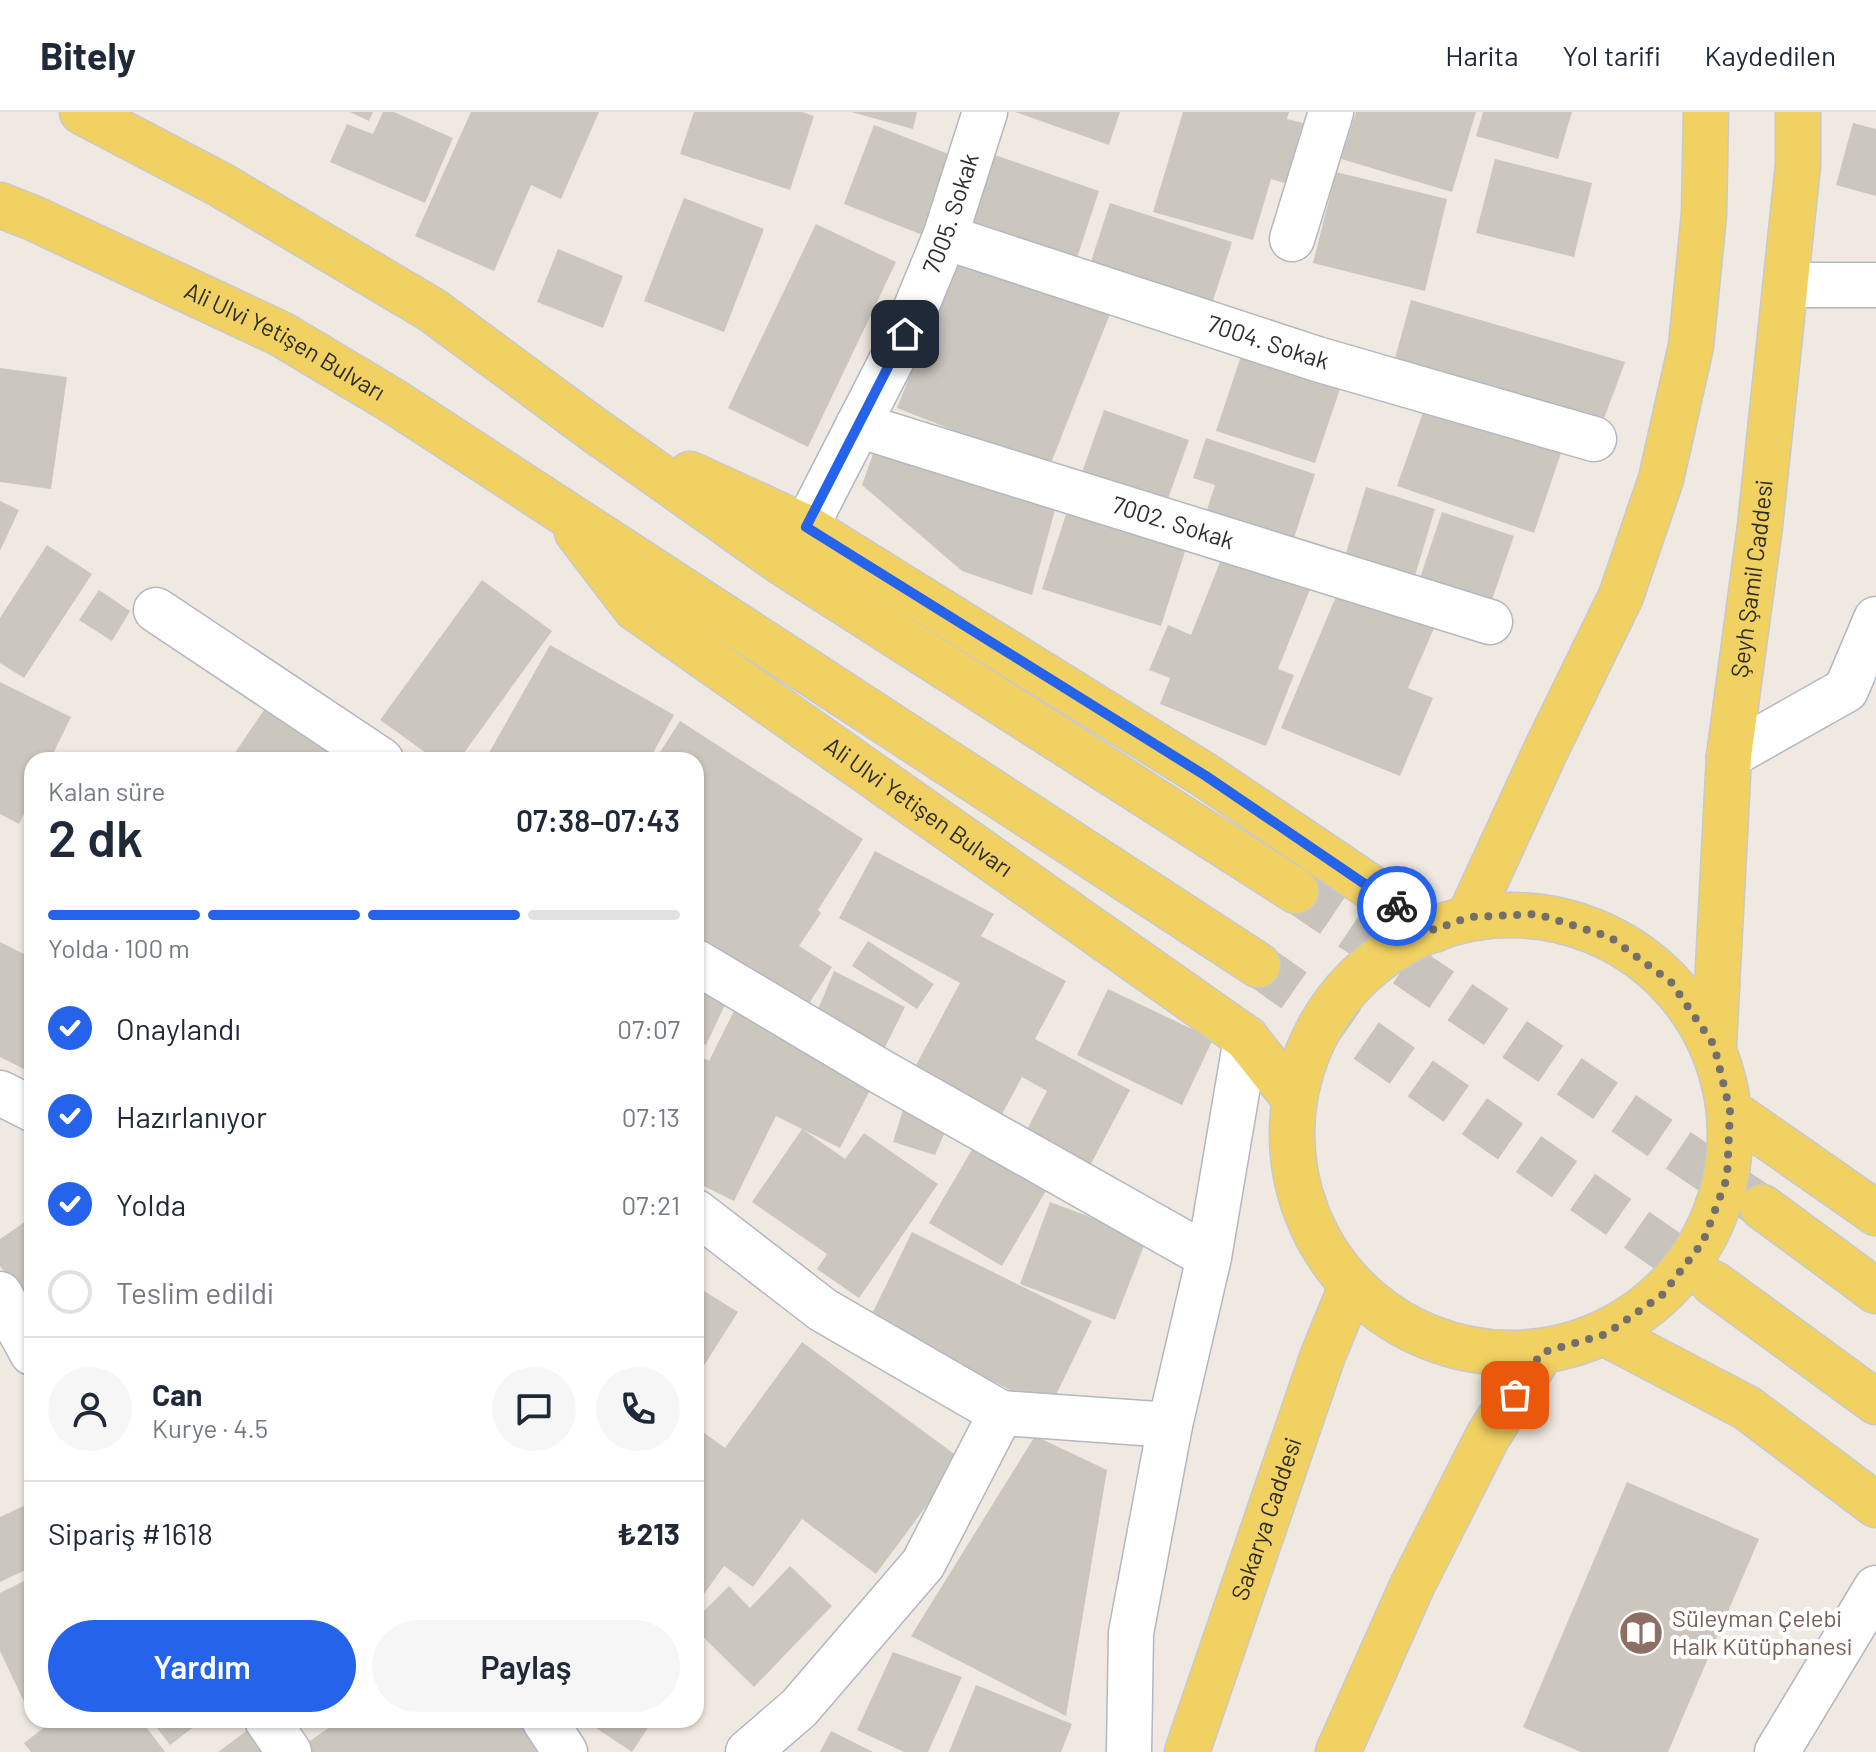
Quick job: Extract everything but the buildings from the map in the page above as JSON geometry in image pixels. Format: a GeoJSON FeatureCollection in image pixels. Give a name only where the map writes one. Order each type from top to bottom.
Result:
{"type":"FeatureCollection","features":[{"type":"Feature","properties":{"kind":"main road"},"geometry":{"type":"LineString","coordinates":[[82,112],[221,185],[432,310],[784,564],[1296,891]]}},
{"type":"Feature","properties":{"kind":"main road"},"geometry":{"type":"LineString","coordinates":[[1451,923],[1545,752],[1621,596],[1661,479],[1691,346],[1704,214],[1706,112]]}},
{"type":"Feature","properties":{"kind":"main road","name":"Şeyh Şamil Caddesi"},"geometry":{"type":"LineString","coordinates":[[1714,1045],[1729,756],[1760,526],[1786,285],[1798,165],[1798,112]]}},
{"type":"Feature","properties":{"kind":"main road","name":"Ali Ulvi Yetişen Bulvarı"},"geometry":{"type":"LineString","coordinates":[[0,205],[281,334],[393,401],[557,505],[1258,965]]}},
{"type":"Feature","properties":{"kind":"main road"},"geometry":{"type":"LineString","coordinates":[[593,429],[806,527],[1206,776],[1451,923]]}},
{"type":"Feature","properties":{"kind":"main road","name":"Ali Ulvi Yetişen Bulvarı"},"geometry":{"type":"LineString","coordinates":[[557,505],[635,608],[1246,1038],[1293,1097]]}},
{"type":"Feature","properties":{"kind":"main road"},"geometry":{"type":"LineString","coordinates":[[1537,914],[1610,937],[1671,982],[1714,1045],[1730,1111],[1727,1178],[1703,1242],[1662,1295],[1606,1334],[1541,1353],[1472,1352],[1432,1339],[1406,1329],[1351,1287],[1311,1229],[1292,1162],[1293,1097],[1313,1036],[1350,983],[1401,943],[1451,923],[1537,914]]}},
{"type":"Feature","properties":{"kind":"main road"},"geometry":{"type":"LineString","coordinates":[[1730,1111],[1876,1213]]}},
{"type":"Feature","properties":{"kind":"main road"},"geometry":{"type":"LineString","coordinates":[[1762,1207],[1876,1291]]}},
{"type":"Feature","properties":{"kind":"main road"},"geometry":{"type":"LineString","coordinates":[[1713,1283],[1876,1402]]}},
{"type":"Feature","properties":{"kind":"main road","name":"Sakarya Caddesi"},"geometry":{"type":"LineString","coordinates":[[1187,1752],[1323,1355],[1351,1287]]}},
{"type":"Feature","properties":{"kind":"main road"},"geometry":{"type":"LineString","coordinates":[[1606,1334],[1747,1408],[1876,1505]]}},
{"type":"Feature","properties":{"kind":"main road"},"geometry":{"type":"LineString","coordinates":[[1338,1752],[1412,1586],[1488,1436],[1541,1353]]}},
{"type":"Feature","properties":{"kind":"street","name":"7005. Sokak"},"geometry":{"type":"LineString","coordinates":[[806,527],[905,334],[945,237],[985,112]]}},
{"type":"Feature","properties":{"kind":"street"},"geometry":{"type":"LineString","coordinates":[[1292,239],[1331,112]]}},
{"type":"Feature","properties":{"kind":"street","name":"7004. Sokak"},"geometry":{"type":"LineString","coordinates":[[945,237],[1317,359],[1594,439]]}},
{"type":"Feature","properties":{"kind":"street"},"geometry":{"type":"LineString","coordinates":[[1786,285],[1876,285]]}},
{"type":"Feature","properties":{"kind":"street","name":"7002. Sokak"},"geometry":{"type":"LineString","coordinates":[[858,425],[1490,622]]}},
{"type":"Feature","properties":{"kind":"street"},"geometry":{"type":"LineString","coordinates":[[156,610],[369,752]]}},
{"type":"Feature","properties":{"kind":"street"},"geometry":{"type":"LineString","coordinates":[[1729,756],[1846,690],[1876,619]]}},
{"type":"Feature","properties":{"kind":"street"},"geometry":{"type":"LineString","coordinates":[[704,967],[883,1073],[1209,1257]]}},
{"type":"Feature","properties":{"kind":"street"},"geometry":{"type":"LineString","coordinates":[[1129,1752],[1131,1633],[1170,1425],[1209,1257],[1246,1038]]}},
{"type":"Feature","properties":{"kind":"street"},"geometry":{"type":"LineString","coordinates":[[0,1093],[24,1105]]}},
{"type":"Feature","properties":{"kind":"street"},"geometry":{"type":"LineString","coordinates":[[704,1218],[823,1310],[1001,1413],[1170,1425]]}},
{"type":"Feature","properties":{"kind":"street"},"geometry":{"type":"LineString","coordinates":[[0,1294],[24,1338]]}},
{"type":"Feature","properties":{"kind":"street"},"geometry":{"type":"LineString","coordinates":[[748,1752],[799,1708],[923,1564],[1001,1413]]}},
{"type":"Feature","properties":{"kind":"street"},"geometry":{"type":"LineString","coordinates":[[1777,1752],[1876,1588]]}},
{"type":"Feature","properties":{"kind":"street"},"geometry":{"type":"LineString","coordinates":[[272,1728],[289,1752]]}},
{"type":"Feature","properties":{"kind":"street"},"geometry":{"type":"LineString","coordinates":[[549,1728],[565,1752]]}},
{"type":"Feature","properties":{"kind":"tunnel"},"geometry":{"type":"LineString","coordinates":[[1296,891],[1762,1207]]}},
{"type":"Feature","properties":{"kind":"tunnel"},"geometry":{"type":"LineString","coordinates":[[1258,965],[1713,1283]]}},
{"type":"Feature","properties":{"kind":"way so far"},"geometry":{"type":"LineString","coordinates":[[1397,906],[1434,930],[1469,917],[1537,914],[1610,937],[1671,982],[1714,1045],[1730,1111],[1727,1178],[1703,1242],[1662,1295],[1606,1334],[1541,1353],[1515,1395]]}},
{"type":"Feature","properties":{"kind":"place","name":"Süleyman Çelebi Halk Kütüphanesi"},"geometry":{"type":"Point","coordinates":[1641,1633]}},
{"type":"Feature","properties":{"kind":"route"},"geometry":{"type":"LineString","coordinates":[[905,334],[806,527],[1206,776],[1397,906]]}}]}
